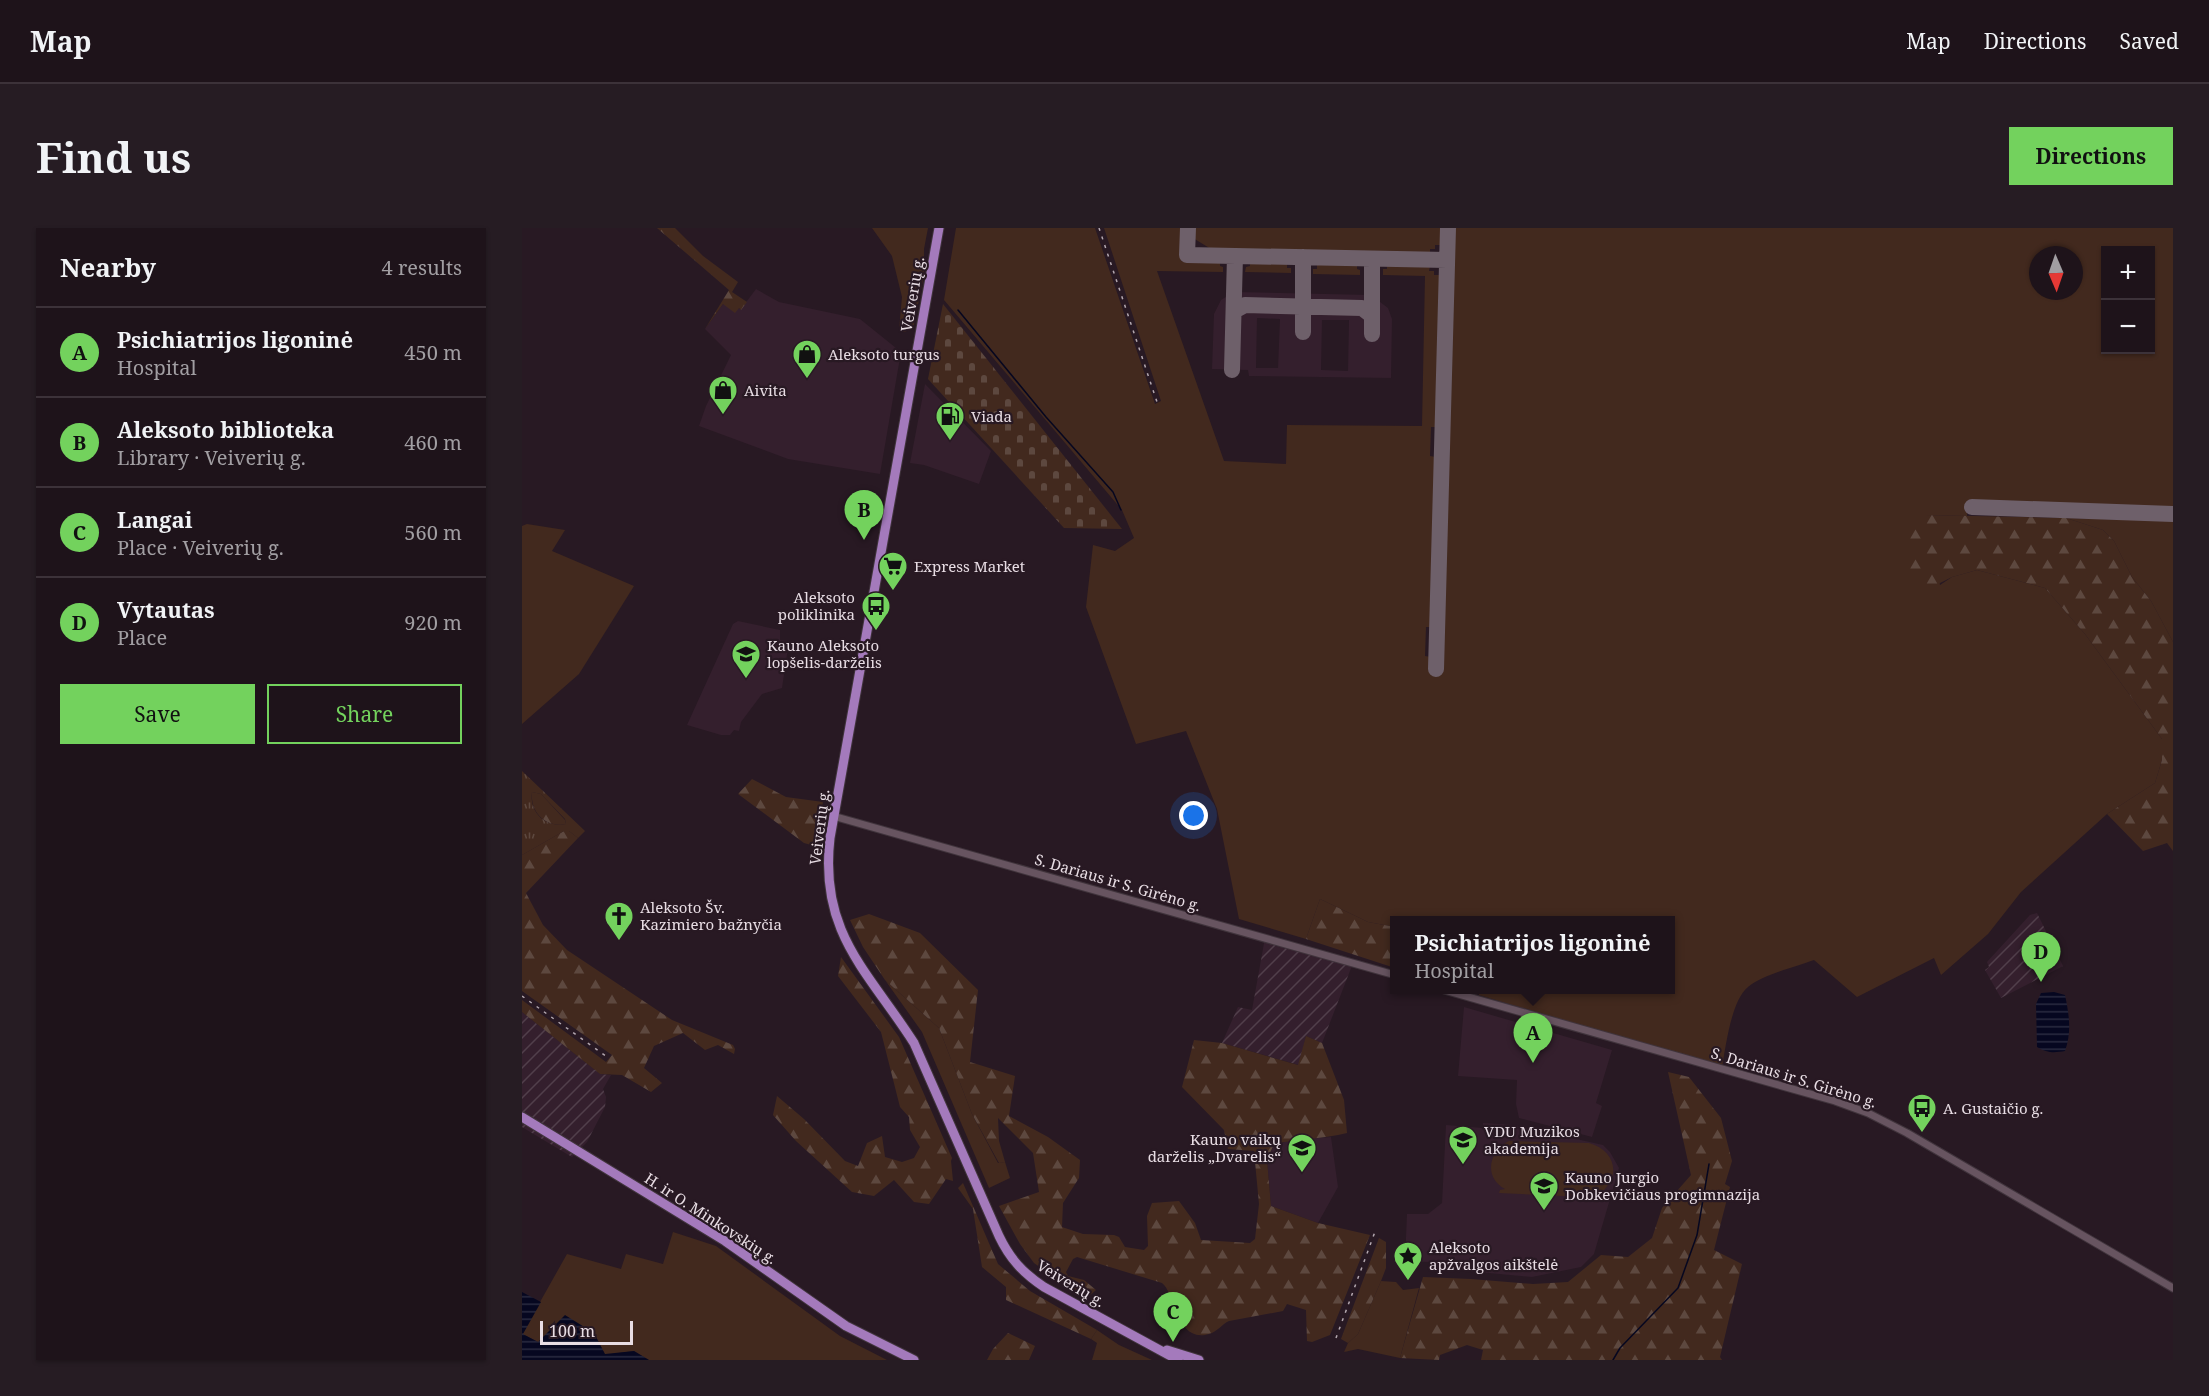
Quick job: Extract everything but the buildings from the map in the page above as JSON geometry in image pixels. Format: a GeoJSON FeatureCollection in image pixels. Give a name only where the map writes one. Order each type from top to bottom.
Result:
{"type":"FeatureCollection","features":[{"type":"Feature","properties":{"kind":"main road","name":"Veiverių g."},"geometry":{"type":"LineString","coordinates":[[939,228],[833,816],[828,855],[832,903],[845,940],[858,964],[896,1014],[914,1043],[1005,1249],[1019,1268],[1030,1277],[1155,1348],[1199,1360]]}},
{"type":"Feature","properties":{"kind":"main road","name":"H. ir O. Minkovskių g."},"geometry":{"type":"LineString","coordinates":[[522,1118],[725,1242],[846,1326],[914,1360]]}},
{"type":"Feature","properties":{"kind":"main road"},"geometry":{"type":"LineString","coordinates":[[1155,1348],[1169,1360]]}},
{"type":"Feature","properties":{"kind":"main road"},"geometry":{"type":"LineString","coordinates":[[1178,1356],[1186,1360]]}},
{"type":"Feature","properties":{"kind":"street","name":"S. Dariaus ir S. Girėno g."},"geometry":{"type":"LineString","coordinates":[[833,816],[1390,974]]}},
{"type":"Feature","properties":{"kind":"street","name":"S. Dariaus ir S. Girėno g."},"geometry":{"type":"LineString","coordinates":[[1458,994],[1835,1101],[1868,1113],[1907,1133],[2173,1288]]}},
{"type":"Feature","properties":{"kind":"shaded area","name":"Aleksoto turgus"},"geometry":{"type":"Polygon","coordinates":[[[756,289],[779,302],[860,319],[901,352],[880,474],[788,459],[699,426],[706,406],[731,355],[705,329],[723,304],[741,309],[756,289]]]}},
{"type":"Feature","properties":{"kind":"shaded area"},"geometry":{"type":"Polygon","coordinates":[[[1234,292],[1371,295],[1388,308],[1392,319],[1391,378],[1249,376],[1248,370],[1212,369],[1214,314],[1221,300],[1234,292]],[[1257,318],[1256,368],[1278,368],[1280,319],[1257,318]],[[1322,320],[1321,370],[1348,371],[1349,320],[1322,320]]]}},
{"type":"Feature","properties":{"kind":"shaded area"},"geometry":{"type":"Polygon","coordinates":[[[925,384],[991,451],[979,484],[924,465],[910,463],[925,384]]]}},
{"type":"Feature","properties":{"kind":"shaded area","name":"Kauno Aleksoto lopšelis-darželis"},"geometry":{"type":"Polygon","coordinates":[[[738,621],[780,630],[780,640],[789,641],[782,688],[762,694],[741,722],[739,731],[734,730],[730,735],[721,735],[687,725],[733,624],[738,621]]]}},
{"type":"Feature","properties":{"kind":"shaded area"},"geometry":{"type":"Polygon","coordinates":[[[2037,913],[2063,966],[2001,998],[1985,970],[1989,967],[1987,962],[2030,915],[2037,913]]]}},
{"type":"Feature","properties":{"kind":"shaded area"},"geometry":{"type":"Polygon","coordinates":[[[1265,938],[1353,963],[1322,1043],[1306,1036],[1299,1065],[1222,1043],[1238,1007],[1252,1010],[1265,938]]]}},
{"type":"Feature","properties":{"kind":"shaded area"},"geometry":{"type":"Polygon","coordinates":[[[1464,1007],[1612,1050],[1596,1103],[1602,1106],[1592,1137],[1519,1118],[1516,1104],[1517,1080],[1458,1076],[1464,1007]]]}},
{"type":"Feature","properties":{"kind":"shaded area"},"geometry":{"type":"Polygon","coordinates":[[[522,1012],[600,1074],[611,1075],[603,1089],[606,1097],[605,1107],[587,1142],[572,1157],[522,1127],[522,1012]]]}},
{"type":"Feature","properties":{"kind":"shaded area","name":"Kauno Jurgio Dobkevičiaus progimnazija"},"geometry":{"type":"Polygon","coordinates":[[[1483,1123],[1514,1125],[1603,1145],[1610,1152],[1619,1168],[1594,1254],[1581,1267],[1532,1277],[1478,1272],[1478,1264],[1405,1261],[1407,1214],[1428,1214],[1442,1203],[1446,1125],[1483,1128],[1483,1123]]]}},
{"type":"Feature","properties":{"kind":"shaded area","name":"Kauno vaikų darželis „Dvarelis“"},"geometry":{"type":"Polygon","coordinates":[[[1331,1137],[1338,1187],[1318,1223],[1271,1206],[1267,1160],[1274,1145],[1292,1140],[1331,1137]]]}},
{"type":"Feature","properties":{"kind":"green space"},"geometry":{"type":"Polygon","coordinates":[[[657,228],[675,228],[703,256],[738,282],[732,292],[747,302],[741,310],[739,308],[735,313],[723,304],[705,329],[729,290],[657,228]]]}},
{"type":"Feature","properties":{"kind":"green space"},"geometry":{"type":"Polygon","coordinates":[[[872,228],[928,228],[924,249],[924,275],[913,329],[904,332],[899,330],[902,297],[892,256],[872,228]]]}},
{"type":"Feature","properties":{"kind":"green space"},"geometry":{"type":"Polygon","coordinates":[[[956,228],[1095,228],[1155,404],[1161,401],[1104,228],[1182,228],[1181,261],[1220,262],[1220,266],[1223,267],[1223,272],[1157,271],[1224,461],[1286,464],[1287,425],[1422,426],[1425,276],[1383,275],[1383,269],[1387,269],[1387,265],[1430,266],[1429,271],[1434,271],[1434,275],[1441,275],[1437,427],[1431,427],[1430,456],[1436,457],[1432,627],[1426,627],[1425,656],[1431,657],[1431,671],[1441,671],[1454,228],[2173,228],[2173,508],[1968,500],[1967,516],[1926,515],[1940,585],[1952,577],[1977,570],[2045,588],[2085,634],[2162,739],[2162,760],[2155,783],[2107,814],[2021,892],[1988,934],[1941,975],[1934,958],[1857,997],[1814,960],[1754,983],[1748,987],[1737,1002],[1730,1024],[1722,1067],[1479,995],[1675,994],[1675,916],[1390,916],[1390,926],[1368,922],[1320,899],[1306,939],[1239,919],[1217,809],[1186,731],[1136,744],[1086,607],[1093,545],[1115,551],[1134,538],[1122,510],[944,300],[956,228]]]}},
{"type":"Feature","properties":{"kind":"green space"},"geometry":{"type":"Polygon","coordinates":[[[1193,228],[1441,228],[1440,245],[1435,245],[1435,249],[1430,249],[1430,254],[1211,249],[1193,238],[1193,228]]]}},
{"type":"Feature","properties":{"kind":"green space"},"geometry":{"type":"Polygon","coordinates":[[[1250,262],[1287,263],[1287,268],[1291,268],[1291,273],[1245,272],[1250,262]]]}},
{"type":"Feature","properties":{"kind":"green space"},"geometry":{"type":"Polygon","coordinates":[[[1317,263],[1357,264],[1360,275],[1313,274],[1313,269],[1317,269],[1317,263]]]}},
{"type":"Feature","properties":{"kind":"green space"},"geometry":{"type":"Polygon","coordinates":[[[943,304],[1122,529],[1064,528],[928,379],[943,304]]]}},
{"type":"Feature","properties":{"kind":"green space"},"geometry":{"type":"Polygon","coordinates":[[[1925,515],[2066,518],[2103,530],[2114,541],[2132,577],[2151,601],[2173,642],[2173,851],[2167,843],[2143,851],[2107,814],[2155,783],[2162,760],[2162,739],[2085,634],[2045,588],[1977,570],[1952,577],[1928,589],[1919,590],[1909,569],[1907,541],[1910,526],[1925,515]]]}},
{"type":"Feature","properties":{"kind":"green space"},"geometry":{"type":"Polygon","coordinates":[[[2066,518],[2173,521],[2173,642],[2151,601],[2132,577],[2114,541],[2103,530],[2066,518]]]}},
{"type":"Feature","properties":{"kind":"green space"},"geometry":{"type":"Polygon","coordinates":[[[527,524],[565,530],[552,551],[634,586],[579,674],[522,724],[522,526],[527,524]]]}},
{"type":"Feature","properties":{"kind":"green space"},"geometry":{"type":"Polygon","coordinates":[[[522,771],[585,831],[578,838],[569,831],[564,831],[522,855],[522,771]],[[532,792],[533,806],[540,817],[552,824],[566,824],[565,819],[541,794],[532,792]]]}},
{"type":"Feature","properties":{"kind":"green space"},"geometry":{"type":"Polygon","coordinates":[[[752,779],[786,797],[823,802],[815,846],[804,843],[738,794],[752,779]]]}},
{"type":"Feature","properties":{"kind":"green space"},"geometry":{"type":"Polygon","coordinates":[[[532,792],[541,794],[566,824],[552,824],[541,817],[534,806],[532,792]]]}},
{"type":"Feature","properties":{"kind":"green space"},"geometry":{"type":"Polygon","coordinates":[[[564,831],[569,831],[578,838],[526,893],[543,925],[567,950],[672,1020],[733,1045],[734,1054],[718,1045],[705,1050],[683,1033],[654,1046],[644,1068],[662,1083],[651,1092],[622,1075],[600,1074],[522,1012],[522,1000],[606,1062],[612,1055],[522,991],[522,855],[564,831]]]}},
{"type":"Feature","properties":{"kind":"green space"},"geometry":{"type":"Polygon","coordinates":[[[1320,899],[1368,922],[1390,926],[1390,966],[1306,939],[1320,899]]]}},
{"type":"Feature","properties":{"kind":"green space"},"geometry":{"type":"Polygon","coordinates":[[[869,914],[920,933],[978,990],[970,1062],[1015,1076],[1009,1116],[1048,1137],[1080,1160],[1079,1178],[1063,1203],[1062,1227],[1083,1234],[1114,1235],[1119,1237],[1125,1247],[1144,1250],[1148,1246],[1147,1216],[1152,1203],[1179,1201],[1195,1223],[1201,1240],[1250,1243],[1255,1239],[1259,1204],[1254,1151],[1228,1149],[1224,1130],[1182,1087],[1194,1040],[1222,1043],[1298,1065],[1306,1036],[1322,1043],[1344,1100],[1347,1133],[1274,1144],[1267,1160],[1271,1206],[1318,1223],[1370,1235],[1330,1335],[1312,1342],[1307,1341],[1306,1310],[1287,1304],[1283,1311],[1229,1321],[1212,1333],[1198,1335],[1190,1332],[1183,1325],[1162,1283],[1077,1257],[1073,1259],[1066,1272],[1068,1276],[1084,1280],[1096,1290],[1086,1299],[1034,1263],[1020,1244],[999,1206],[1039,1192],[1033,1153],[998,1118],[999,1141],[1005,1162],[999,1163],[972,1114],[939,1028],[885,980],[863,947],[850,920],[869,914]]]}},
{"type":"Feature","properties":{"kind":"green space"},"geometry":{"type":"Polygon","coordinates":[[[841,957],[899,1037],[952,1158],[953,1181],[946,1179],[929,1204],[914,1202],[894,1180],[874,1196],[852,1192],[796,1141],[773,1115],[777,1096],[804,1119],[845,1161],[858,1166],[867,1143],[882,1136],[885,1157],[902,1162],[914,1158],[920,1147],[910,1130],[909,1117],[900,1107],[881,1032],[838,976],[841,957]]]}},
{"type":"Feature","properties":{"kind":"green space"},"geometry":{"type":"Polygon","coordinates":[[[885,980],[939,1028],[972,1114],[998,1163],[1005,1162],[1010,1178],[989,1188],[922,1032],[885,980]]]}},
{"type":"Feature","properties":{"kind":"green space"},"geometry":{"type":"Polygon","coordinates":[[[1668,1072],[1689,1077],[1721,1118],[1732,1161],[1725,1184],[1730,1187],[1714,1250],[1742,1264],[1720,1357],[1722,1360],[1481,1360],[1483,1350],[1467,1345],[1440,1355],[1439,1360],[1400,1358],[1423,1277],[1533,1284],[1568,1282],[1601,1255],[1628,1257],[1652,1238],[1662,1208],[1691,1175],[1668,1072]]]}},
{"type":"Feature","properties":{"kind":"green space"},"geometry":{"type":"Polygon","coordinates":[[[1509,1141],[1589,1143],[1598,1146],[1612,1163],[1612,1178],[1602,1192],[1607,1193],[1607,1198],[1499,1193],[1500,1190],[1505,1189],[1494,1178],[1491,1164],[1497,1151],[1509,1141]]]}},
{"type":"Feature","properties":{"kind":"green space"},"geometry":{"type":"Polygon","coordinates":[[[963,1183],[998,1264],[1030,1291],[1097,1330],[1091,1339],[1006,1300],[1006,1287],[982,1267],[973,1209],[958,1188],[963,1183]]]}},
{"type":"Feature","properties":{"kind":"green space"},"geometry":{"type":"Polygon","coordinates":[[[673,1232],[716,1246],[840,1336],[887,1360],[649,1360],[634,1351],[605,1355],[594,1333],[538,1342],[522,1334],[567,1254],[621,1269],[626,1254],[663,1264],[673,1232]]]}},
{"type":"Feature","properties":{"kind":"green space"},"geometry":{"type":"Polygon","coordinates":[[[1379,1238],[1386,1242],[1386,1268],[1358,1334],[1348,1343],[1341,1339],[1379,1238]]]}},
{"type":"Feature","properties":{"kind":"green space"},"geometry":{"type":"Polygon","coordinates":[[[1381,1281],[1396,1282],[1403,1290],[1419,1288],[1400,1358],[1358,1349],[1344,1352],[1348,1343],[1358,1334],[1381,1281]]]}},
{"type":"Feature","properties":{"kind":"green space"},"geometry":{"type":"Polygon","coordinates":[[[1097,1330],[1119,1345],[1152,1360],[1092,1360],[1097,1343],[1091,1339],[1097,1330]]]}},
{"type":"Feature","properties":{"kind":"green space"},"geometry":{"type":"Polygon","coordinates":[[[1008,1333],[1035,1346],[1029,1360],[987,1360],[993,1349],[1008,1333]]]}},
{"type":"Feature","properties":{"kind":"water"},"geometry":{"type":"Polygon","coordinates":[[[2054,992],[2065,995],[2069,1016],[2065,1051],[2054,1052],[2037,1047],[2036,1004],[2041,993],[2054,992]]]}},
{"type":"Feature","properties":{"kind":"water"},"geometry":{"type":"Polygon","coordinates":[[[522,1292],[541,1302],[523,1334],[538,1342],[565,1315],[594,1333],[605,1354],[634,1351],[649,1360],[522,1360],[522,1292]]]}},
{"type":"Feature","properties":{"kind":"waterway"},"geometry":{"type":"LineString","coordinates":[[958,310],[1046,417],[1113,492],[1121,510]]}},
{"type":"Feature","properties":{"kind":"waterway"},"geometry":{"type":"LineString","coordinates":[[1613,1360],[1620,1348],[1678,1288],[1697,1235],[1709,1164]]}},
{"type":"Feature","properties":{"kind":"taxiway"},"geometry":{"type":"LineString","coordinates":[[1188,228],[1187,255],[1447,260]]}},
{"type":"Feature","properties":{"kind":"taxiway"},"geometry":{"type":"LineString","coordinates":[[1436,669],[1448,228]]}},
{"type":"Feature","properties":{"kind":"taxiway"},"geometry":{"type":"LineString","coordinates":[[1232,370],[1235,256]]}},
{"type":"Feature","properties":{"kind":"taxiway"},"geometry":{"type":"LineString","coordinates":[[1303,257],[1303,332]]}},
{"type":"Feature","properties":{"kind":"taxiway"},"geometry":{"type":"LineString","coordinates":[[1372,259],[1372,334]]}},
{"type":"Feature","properties":{"kind":"taxiway"},"geometry":{"type":"LineString","coordinates":[[1234,311],[1245,305],[1362,308],[1371,315]]}},
{"type":"Feature","properties":{"kind":"taxiway"},"geometry":{"type":"LineString","coordinates":[[1972,507],[2173,514]]}},
{"type":"Feature","properties":{"kind":"railway"},"geometry":{"type":"LineString","coordinates":[[1099,228],[1157,402]]}},
{"type":"Feature","properties":{"kind":"railway"},"geometry":{"type":"LineString","coordinates":[[522,996],[607,1057]]}},
{"type":"Feature","properties":{"kind":"railway"},"geometry":{"type":"LineString","coordinates":[[1336,1338],[1376,1229]]}},
{"type":"Feature","properties":{"kind":"place","name":"Aleksoto turgus"},"geometry":{"type":"Point","coordinates":[807,380]}},
{"type":"Feature","properties":{"kind":"place","name":"Aivita"},"geometry":{"type":"Point","coordinates":[723,416]}},
{"type":"Feature","properties":{"kind":"place","name":"Viada"},"geometry":{"type":"Point","coordinates":[950,442]}},
{"type":"Feature","properties":{"kind":"place","name":"Aleksoto biblioteka"},"geometry":{"type":"Point","coordinates":[864,540]}},
{"type":"Feature","properties":{"kind":"place","name":"Express Market"},"geometry":{"type":"Point","coordinates":[893,592]}},
{"type":"Feature","properties":{"kind":"place","name":"Aleksoto poliklinika"},"geometry":{"type":"Point","coordinates":[876,632]}},
{"type":"Feature","properties":{"kind":"place","name":"Kauno Aleksoto lopšelis-darželis"},"geometry":{"type":"Point","coordinates":[746,680]}},
{"type":"Feature","properties":{"kind":"place","name":"Aleksoto Šv. Kazimiero bažnyčia"},"geometry":{"type":"Point","coordinates":[619,942]}},
{"type":"Feature","properties":{"kind":"place","name":"Vytautas"},"geometry":{"type":"Point","coordinates":[2041,982]}},
{"type":"Feature","properties":{"kind":"place","name":"Psichiatrijos ligoninė"},"geometry":{"type":"Point","coordinates":[1533,1063]}},
{"type":"Feature","properties":{"kind":"place","name":"A. Gustaičio g."},"geometry":{"type":"Point","coordinates":[1922,1134]}},
{"type":"Feature","properties":{"kind":"place","name":"VDU Muzikos akademija"},"geometry":{"type":"Point","coordinates":[1463,1166]}},
{"type":"Feature","properties":{"kind":"place","name":"Kauno vaikų darželis „Dvarelis“"},"geometry":{"type":"Point","coordinates":[1302,1174]}},
{"type":"Feature","properties":{"kind":"place","name":"Kauno Jurgio Dobkevičiaus progimnazija"},"geometry":{"type":"Point","coordinates":[1544,1212]}},
{"type":"Feature","properties":{"kind":"place","name":"Aleksoto apžvalgos aikštelė"},"geometry":{"type":"Point","coordinates":[1408,1282]}},
{"type":"Feature","properties":{"kind":"place","name":"Langai"},"geometry":{"type":"Point","coordinates":[1173,1342]}}]}
